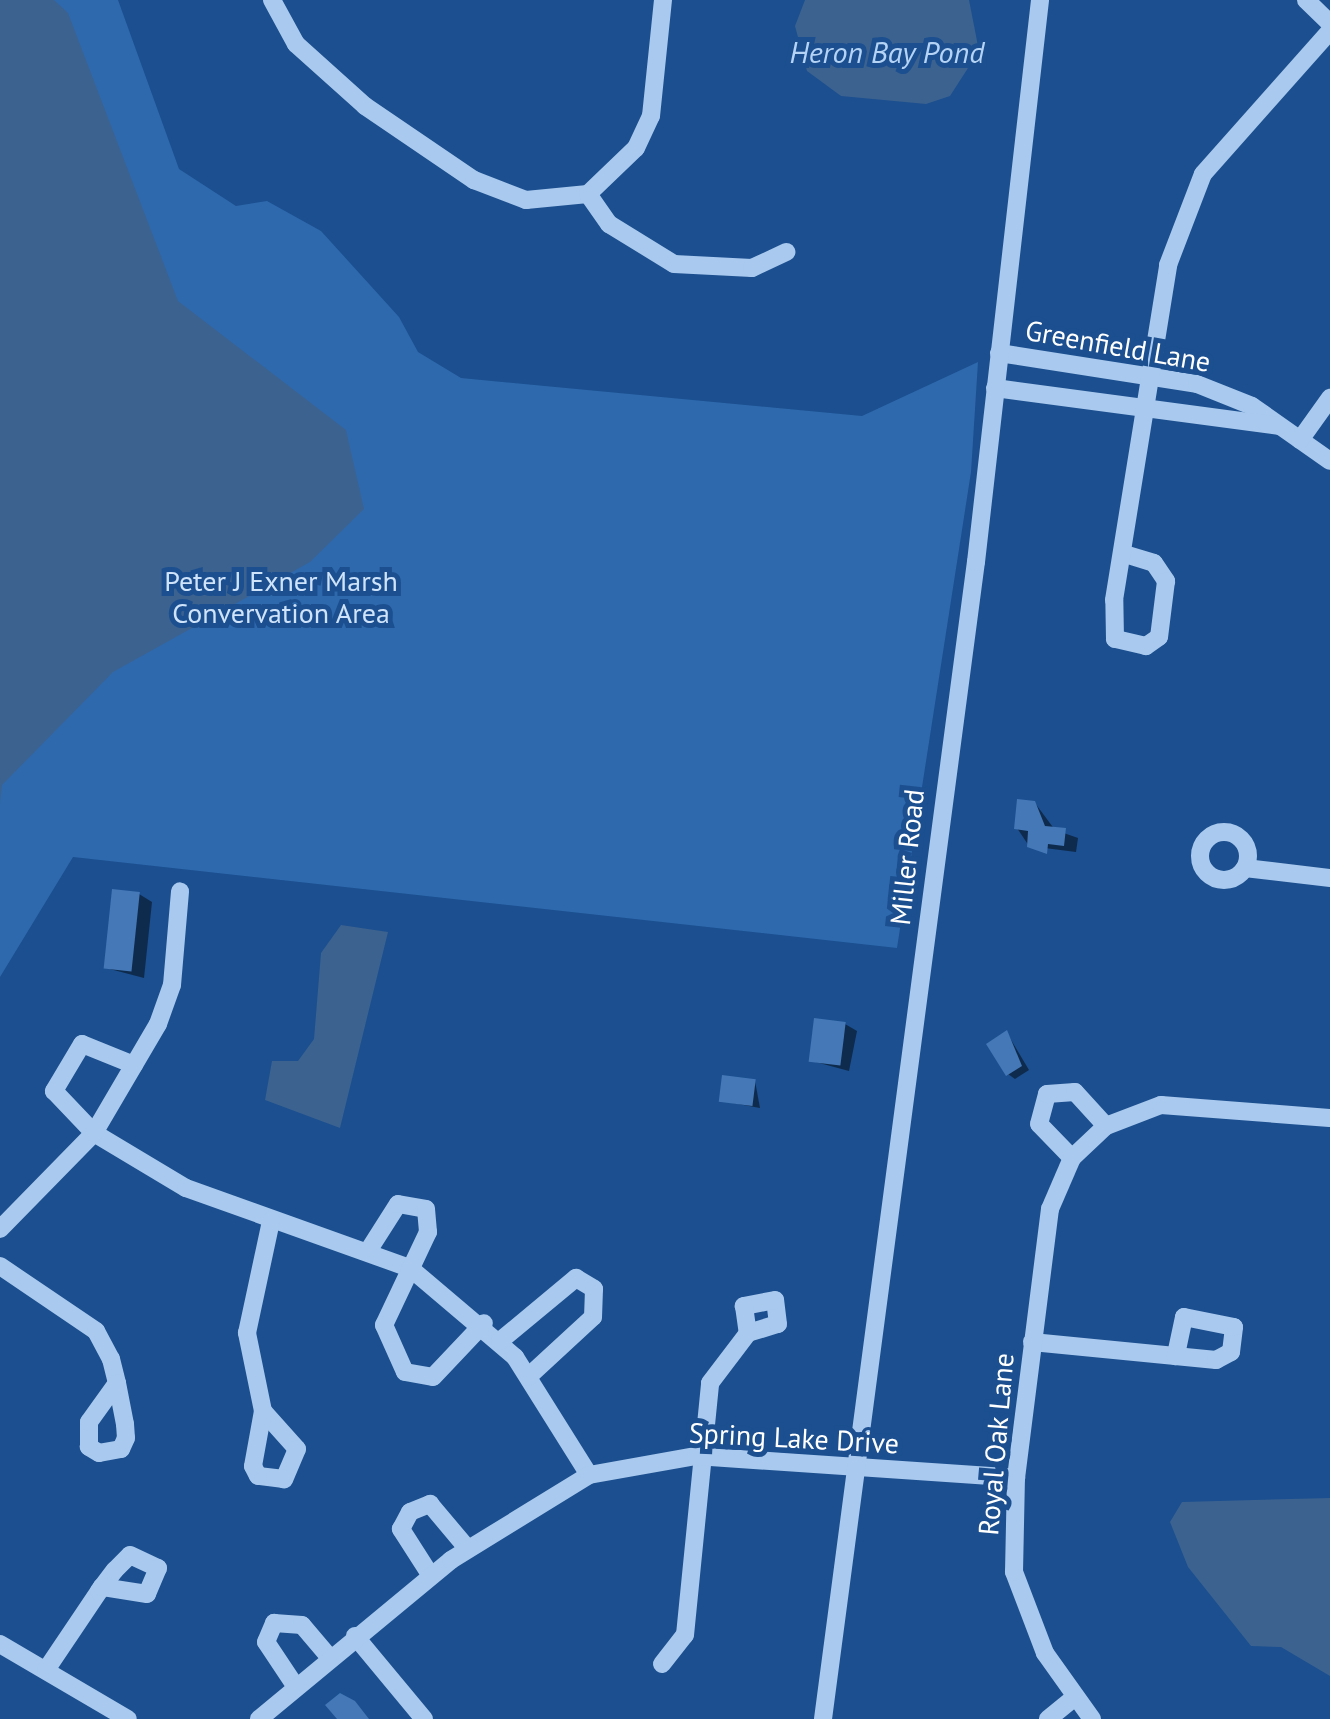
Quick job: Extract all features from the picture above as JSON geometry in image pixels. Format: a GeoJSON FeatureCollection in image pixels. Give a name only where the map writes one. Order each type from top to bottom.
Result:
{"type":"FeatureCollection","features":[{"type":"Feature","properties":{"kind":"street"},"geometry":{"type":"LineString","coordinates":[[272,0],[296,44],[474,180],[526,200],[588,194],[636,148],[651,116],[663,0]]}},
{"type":"Feature","properties":{"kind":"street","name":"Miller Road"},"geometry":{"type":"LineString","coordinates":[[823,1719],[852,1467],[995,388],[1040,0]]}},
{"type":"Feature","properties":{"kind":"street"},"geometry":{"type":"LineString","coordinates":[[1306,0],[1330,23]]}},
{"type":"Feature","properties":{"kind":"street"},"geometry":{"type":"LineString","coordinates":[[1128,554],[1154,562],[1166,581],[1159,637],[1146,646],[1115,639],[1168,266],[1203,174],[1330,31]]}},
{"type":"Feature","properties":{"kind":"street"},"geometry":{"type":"LineString","coordinates":[[588,194],[609,224],[674,264],[752,268],[786,252]]}},
{"type":"Feature","properties":{"kind":"street","name":"Greenfield Lane"},"geometry":{"type":"LineString","coordinates":[[999,353],[1150,374],[1223,393],[1330,460]]}},
{"type":"Feature","properties":{"kind":"street","name":"Greenfield Lane"},"geometry":{"type":"LineString","coordinates":[[995,388],[1278,426]]}},
{"type":"Feature","properties":{"kind":"street"},"geometry":{"type":"LineString","coordinates":[[1300,440],[1330,398]]}},
{"type":"Feature","properties":{"kind":"street"},"geometry":{"type":"LineString","coordinates":[[1244,868],[1330,878]]}},
{"type":"Feature","properties":{"kind":"street"},"geometry":{"type":"LineString","coordinates":[[0,1229],[94,1133],[134,1065],[172,985],[180,891]]}},
{"type":"Feature","properties":{"kind":"street"},"geometry":{"type":"LineString","coordinates":[[134,1065],[82,1044],[57,1076],[54,1091],[94,1133],[186,1188],[272,1221],[370,1248],[410,1268],[484,1324],[500,1341],[528,1377],[589,1475]]}},
{"type":"Feature","properties":{"kind":"street"},"geometry":{"type":"LineString","coordinates":[[1072,1158],[1039,1124],[1047,1094],[1075,1092],[1106,1126]]}},
{"type":"Feature","properties":{"kind":"street","name":"Royal Oak Lane"},"geometry":{"type":"LineString","coordinates":[[1092,1719],[1073,1699],[1014,1572],[1016,1478],[1050,1208],[1072,1158],[1106,1126],[1161,1106],[1330,1118]]}},
{"type":"Feature","properties":{"kind":"street"},"geometry":{"type":"LineString","coordinates":[[370,1248],[398,1204],[420,1204],[428,1232],[384,1324],[405,1372],[433,1377],[484,1324]]}},
{"type":"Feature","properties":{"kind":"street"},"geometry":{"type":"LineString","coordinates":[[263,1411],[248,1300],[272,1221]]}},
{"type":"Feature","properties":{"kind":"street"},"geometry":{"type":"LineString","coordinates":[[0,1266],[79,1314],[117,1383]]}},
{"type":"Feature","properties":{"kind":"street"},"geometry":{"type":"LineString","coordinates":[[500,1341],[576,1278],[594,1289],[593,1317],[528,1377]]}},
{"type":"Feature","properties":{"kind":"street"},"geometry":{"type":"LineString","coordinates":[[662,1664],[684,1636],[696,1456],[710,1382],[748,1333]]}},
{"type":"Feature","properties":{"kind":"street"},"geometry":{"type":"LineString","coordinates":[[1032,1342],[1176,1356]]}},
{"type":"Feature","properties":{"kind":"street","name":"Spring Lake Drive"},"geometry":{"type":"LineString","coordinates":[[259,1719],[355,1636],[468,1548],[589,1475],[696,1456],[1016,1478]]}},
{"type":"Feature","properties":{"kind":"street"},"geometry":{"type":"LineString","coordinates":[[431,1576],[401,1528],[410,1512],[430,1504],[468,1548]]}},
{"type":"Feature","properties":{"kind":"street"},"geometry":{"type":"LineString","coordinates":[[46,1670],[102,1587]]}},
{"type":"Feature","properties":{"kind":"street"},"geometry":{"type":"LineString","coordinates":[[296,1687],[266,1642],[274,1623],[302,1625],[330,1658]]}},
{"type":"Feature","properties":{"kind":"street"},"geometry":{"type":"LineString","coordinates":[[355,1636],[424,1719]]}},
{"type":"Feature","properties":{"kind":"street"},"geometry":{"type":"LineString","coordinates":[[0,1644],[128,1719]]}},
{"type":"Feature","properties":{"kind":"street"},"geometry":{"type":"LineString","coordinates":[[1048,1719],[1073,1699]]}},
{"type":"Feature","properties":{"kind":"green space","name":"Peter J Exner Marsh Convervation Area"},"geometry":{"type":"Polygon","coordinates":[[[0,0],[118,0],[179,169],[236,206],[267,201],[321,231],[399,317],[418,352],[461,378],[862,416],[978,362],[971,472],[897,948],[73,857],[0,977],[0,0]]]}},
{"type":"Feature","properties":{"kind":"water"},"geometry":{"type":"Polygon","coordinates":[[[0,0],[54,0],[68,13],[178,301],[346,430],[364,509],[310,562],[113,672],[2,785],[0,803],[0,0]]]}},
{"type":"Feature","properties":{"kind":"water","name":"Heron Bay Pond"},"geometry":{"type":"Polygon","coordinates":[[[805,0],[969,0],[979,51],[950,96],[926,104],[841,96],[807,71],[795,26],[805,0]]]}},
{"type":"Feature","properties":{"kind":"water"},"geometry":{"type":"Polygon","coordinates":[[[341,925],[388,932],[340,1128],[265,1100],[272,1061],[298,1061],[314,1039],[321,953],[341,925]]]}},
{"type":"Feature","properties":{"kind":"water"},"geometry":{"type":"Polygon","coordinates":[[[1330,1498],[1330,1676],[1281,1647],[1251,1646],[1188,1567],[1170,1522],[1182,1502],[1330,1498]]]}},
{"type":"Feature","properties":{"kind":"building"},"geometry":{"type":"Polygon","coordinates":[[[1017,799],[1035,801],[1045,826],[1066,828],[1064,846],[1048,844],[1047,854],[1027,847],[1028,831],[1014,829],[1017,799]]]}},
{"type":"Feature","properties":{"kind":"building"},"geometry":{"type":"Polygon","coordinates":[[[112,889],[140,892],[131,971],[104,969],[112,889]]]}},
{"type":"Feature","properties":{"kind":"building"},"geometry":{"type":"Polygon","coordinates":[[[814,1018],[846,1022],[840,1066],[809,1062],[814,1018]]]}},
{"type":"Feature","properties":{"kind":"building"},"geometry":{"type":"Polygon","coordinates":[[[1007,1030],[1022,1066],[1006,1076],[986,1044],[1007,1030]]]}},
{"type":"Feature","properties":{"kind":"building"},"geometry":{"type":"Polygon","coordinates":[[[722,1075],[756,1079],[752,1106],[719,1102],[722,1075]]]}},
{"type":"Feature","properties":{"kind":"building"},"geometry":{"type":"Polygon","coordinates":[[[340,1693],[355,1701],[369,1719],[337,1719],[325,1705],[340,1693]]]}}]}
